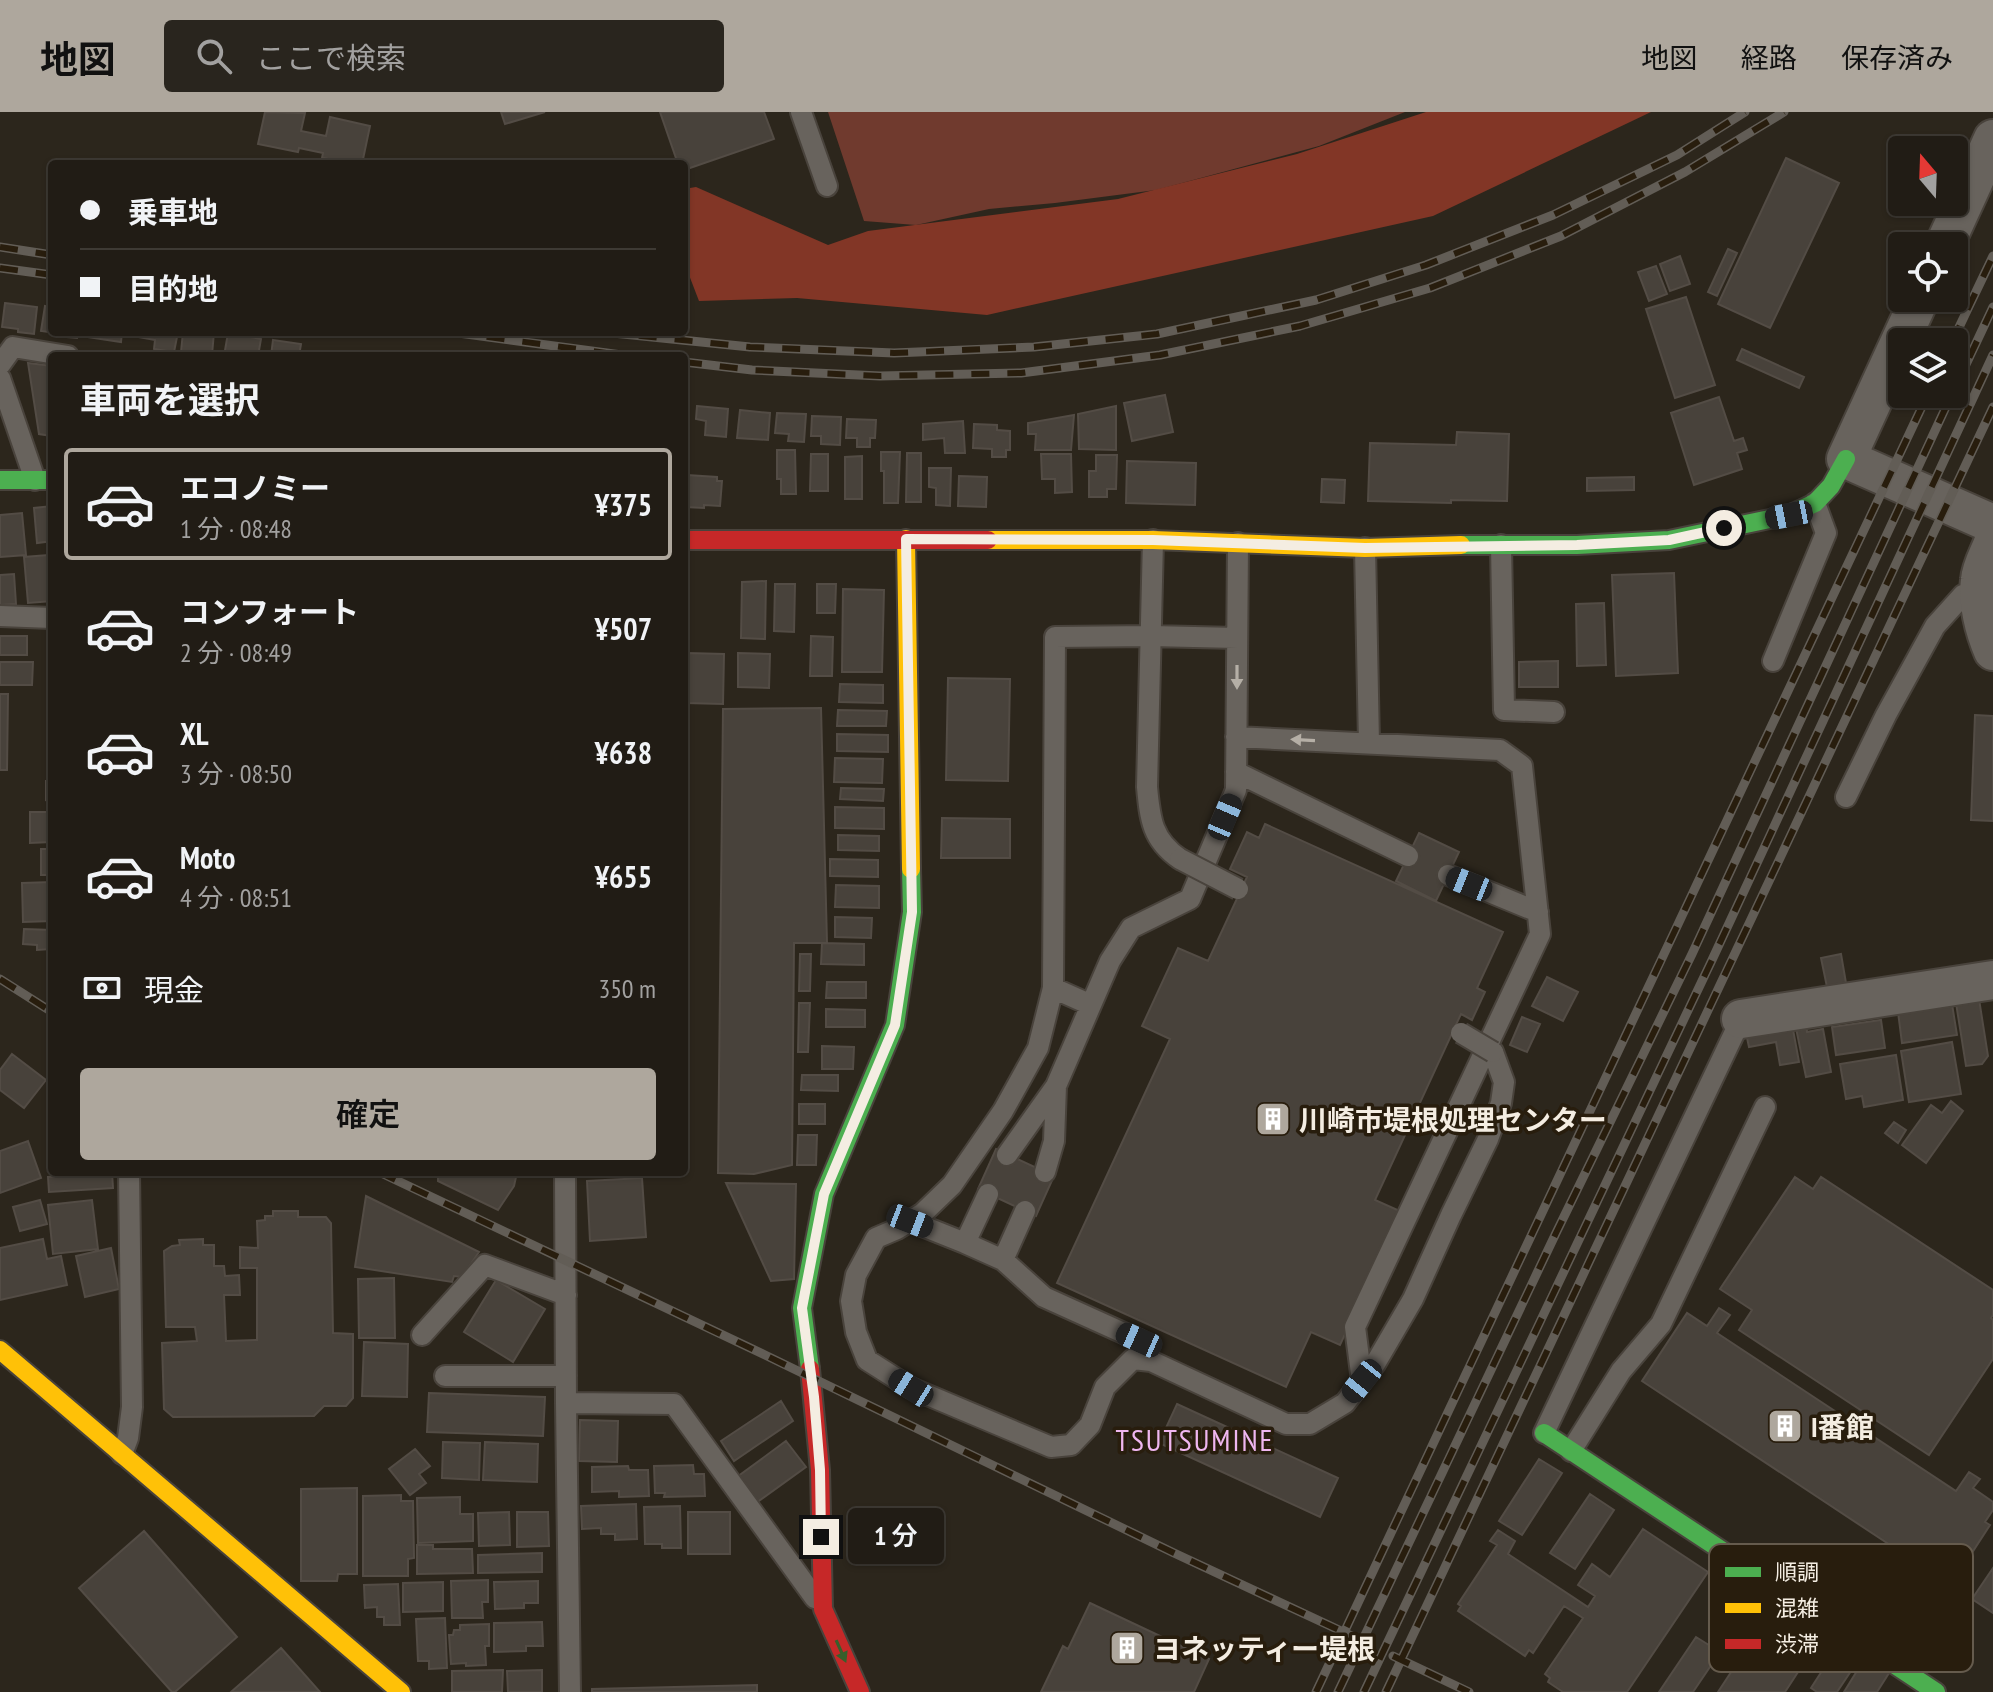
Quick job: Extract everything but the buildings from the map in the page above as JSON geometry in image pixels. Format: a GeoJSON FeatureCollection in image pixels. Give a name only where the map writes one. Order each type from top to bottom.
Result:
{"type":"FeatureCollection","features":[{"type":"Feature","properties":{"kind":"street"},"geometry":{"type":"LineString","coordinates":[[1950,232],[1993,139]]}},
{"type":"Feature","properties":{"kind":"street"},"geometry":{"type":"LineString","coordinates":[[688,540],[1153,540],[1365,548],[1577,545],[1669,540],[1789,515],[1815,503],[1831,486],[1846,459],[1914,312]]}},
{"type":"Feature","properties":{"kind":"street"},"geometry":{"type":"LineString","coordinates":[[1846,459],[1993,524]]}},
{"type":"Feature","properties":{"kind":"street"},"geometry":{"type":"LineString","coordinates":[[0,480],[43,480]]}},
{"type":"Feature","properties":{"kind":"street"},"geometry":{"type":"LineString","coordinates":[[860,1692],[823,1609],[820,1470],[802,1308],[824,1194],[895,1025],[912,912],[906,539]]}},
{"type":"Feature","properties":{"kind":"street"},"geometry":{"type":"LineString","coordinates":[[1993,543],[1980,577],[1979,595],[1993,651]]}},
{"type":"Feature","properties":{"kind":"street"},"geometry":{"type":"LineString","coordinates":[[1741,1019],[1993,980]]}},
{"type":"Feature","properties":{"kind":"street"},"geometry":{"type":"LineString","coordinates":[[0,1350],[401,1692]]}},
{"type":"Feature","properties":{"kind":"street"},"geometry":{"type":"LineString","coordinates":[[1544,1433],[1712,1544]]}},
{"type":"Feature","properties":{"kind":"street"},"geometry":{"type":"LineString","coordinates":[[1906,1672],[1936,1692]]}},
{"type":"Feature","properties":{"kind":"lane"},"geometry":{"type":"LineString","coordinates":[[801,112],[827,186]]}},
{"type":"Feature","properties":{"kind":"lane"},"geometry":{"type":"LineString","coordinates":[[0,365],[13,347],[48,353]]}},
{"type":"Feature","properties":{"kind":"lane"},"geometry":{"type":"LineString","coordinates":[[0,378],[43,480]]}},
{"type":"Feature","properties":{"kind":"lane"},"geometry":{"type":"LineString","coordinates":[[1773,661],[1826,533],[1815,503]]}},
{"type":"Feature","properties":{"kind":"lane"},"geometry":{"type":"LineString","coordinates":[[1153,540],[1149,811],[1155,834],[1166,850],[1238,889]]}},
{"type":"Feature","properties":{"kind":"lane"},"geometry":{"type":"LineString","coordinates":[[1007,1155],[1056,1086],[1110,961],[1131,928],[1190,899],[1236,790],[1238,543]]}},
{"type":"Feature","properties":{"kind":"lane"},"geometry":{"type":"LineString","coordinates":[[1501,545],[1504,710],[1554,712]]}},
{"type":"Feature","properties":{"kind":"lane"},"geometry":{"type":"LineString","coordinates":[[1365,548],[1369,743]]}},
{"type":"Feature","properties":{"kind":"lane"},"geometry":{"type":"LineString","coordinates":[[1846,797],[1935,626],[1963,595],[1979,595]]}},
{"type":"Feature","properties":{"kind":"lane"},"geometry":{"type":"LineString","coordinates":[[0,616],[48,618]]}},
{"type":"Feature","properties":{"kind":"lane"},"geometry":{"type":"LineString","coordinates":[[1237,638],[1055,637],[1053,988],[1038,1048],[1003,1111],[952,1185],[923,1213],[876,1238],[856,1275],[851,1301],[856,1332],[867,1360],[911,1388],[1051,1447],[1071,1445],[1090,1425],[1105,1387],[1133,1359],[1151,1361],[1286,1424],[1310,1424],[1345,1403],[1375,1364],[1413,1299],[1488,1139],[1501,1103],[1504,1082],[1493,1052],[1461,1033]]}},
{"type":"Feature","properties":{"kind":"lane"},"geometry":{"type":"LineString","coordinates":[[1236,737],[1500,750],[1522,766],[1540,934],[1355,1327],[1362,1381]]}},
{"type":"Feature","properties":{"kind":"lane"},"geometry":{"type":"LineString","coordinates":[[1236,772],[1408,856]]}},
{"type":"Feature","properties":{"kind":"lane"},"geometry":{"type":"LineString","coordinates":[[1448,875],[1538,912]]}},
{"type":"Feature","properties":{"kind":"lane"},"geometry":{"type":"LineString","coordinates":[[1053,988],[1091,1005]]}},
{"type":"Feature","properties":{"kind":"lane"},"geometry":{"type":"LineString","coordinates":[[1544,1433],[1741,1019]]}},
{"type":"Feature","properties":{"kind":"lane"},"geometry":{"type":"LineString","coordinates":[[1045,1172],[1054,1141],[1056,1086]]}},
{"type":"Feature","properties":{"kind":"lane"},"geometry":{"type":"LineString","coordinates":[[1571,1451],[1621,1371],[1661,1324],[1765,1107]]}},
{"type":"Feature","properties":{"kind":"lane"},"geometry":{"type":"LineString","coordinates":[[122,1454],[128,1438],[132,1407],[129,1176]]}},
{"type":"Feature","properties":{"kind":"lane"},"geometry":{"type":"LineString","coordinates":[[565,1176],[570,1692]]}},
{"type":"Feature","properties":{"kind":"lane"},"geometry":{"type":"LineString","coordinates":[[965,1243],[988,1194]]}},
{"type":"Feature","properties":{"kind":"lane"},"geometry":{"type":"LineString","coordinates":[[1003,1260],[1025,1211]]}},
{"type":"Feature","properties":{"kind":"lane"},"geometry":{"type":"LineString","coordinates":[[910,1221],[1003,1260],[1044,1297],[1139,1340],[1151,1361]]}},
{"type":"Feature","properties":{"kind":"lane"},"geometry":{"type":"LineString","coordinates":[[422,1335],[485,1265],[566,1295]]}},
{"type":"Feature","properties":{"kind":"lane"},"geometry":{"type":"LineString","coordinates":[[445,1376],[566,1376]]}},
{"type":"Feature","properties":{"kind":"lane"},"geometry":{"type":"LineString","coordinates":[[566,1403],[674,1404],[823,1609]]}},
{"type":"Feature","properties":{"kind":"shaded area"},"geometry":{"type":"Polygon","coordinates":[[[828,112],[1405,112],[1319,146],[1156,190],[989,209],[916,225],[864,221],[828,112]]]}},
{"type":"Feature","properties":{"kind":"shaded area"},"geometry":{"type":"Polygon","coordinates":[[[1426,112],[1651,112],[1433,216],[987,315],[797,298],[699,301],[688,272],[688,188],[696,187],[828,245],[868,231],[1118,199],[1297,154],[1426,112]]]}},
{"type":"Feature","properties":{"kind":"railway"},"geometry":{"type":"LineString","coordinates":[[642,336],[750,347],[894,353],[1034,347],[1157,334],[1316,300],[1426,265],[1553,215],[1677,155],[1745,112]]}},
{"type":"Feature","properties":{"kind":"railway"},"geometry":{"type":"LineString","coordinates":[[688,362],[752,370],[880,376],[1021,373],[1160,355],[1300,326],[1430,288],[1561,236],[1685,172],[1784,112]]}},
{"type":"Feature","properties":{"kind":"railway"},"geometry":{"type":"LineString","coordinates":[[0,247],[48,254]]}},
{"type":"Feature","properties":{"kind":"railway"},"geometry":{"type":"LineString","coordinates":[[1959,328],[1993,256]]}},
{"type":"Feature","properties":{"kind":"railway"},"geometry":{"type":"LineString","coordinates":[[0,268],[48,274]]}},
{"type":"Feature","properties":{"kind":"railway"},"geometry":{"type":"LineString","coordinates":[[1968,360],[1993,307]]}},
{"type":"Feature","properties":{"kind":"railway"},"geometry":{"type":"LineString","coordinates":[[481,336],[599,352]]}},
{"type":"Feature","properties":{"kind":"railway"},"geometry":{"type":"LineString","coordinates":[[1364,1692],[1712,960],[1993,355]]}},
{"type":"Feature","properties":{"kind":"railway"},"geometry":{"type":"LineString","coordinates":[[1386,1692],[1993,407]]}},
{"type":"Feature","properties":{"kind":"railway"},"geometry":{"type":"LineString","coordinates":[[1316,1692],[1921,408]]}},
{"type":"Feature","properties":{"kind":"railway"},"geometry":{"type":"LineString","coordinates":[[1338,1692],[1692,954],[1946,408]]}},
{"type":"Feature","properties":{"kind":"railway"},"geometry":{"type":"LineString","coordinates":[[0,979],[48,1009]]}},
{"type":"Feature","properties":{"kind":"railway"},"geometry":{"type":"LineString","coordinates":[[387,1176],[1354,1637]]}},
{"type":"Feature","properties":{"kind":"railway"},"geometry":{"type":"LineString","coordinates":[[1393,1656],[1469,1692]]}},
{"type":"Feature","properties":{"kind":"traffic: fast"},"geometry":{"type":"LineString","coordinates":[[1461,545],[1577,545],[1669,540],[1789,515],[1815,503],[1831,486],[1846,459]]}},
{"type":"Feature","properties":{"kind":"traffic: fast"},"geometry":{"type":"LineString","coordinates":[[0,480],[48,480]]}},
{"type":"Feature","properties":{"kind":"traffic: fast"},"geometry":{"type":"LineString","coordinates":[[810,1369],[802,1308],[824,1194],[895,1025],[912,912],[911,869]]}},
{"type":"Feature","properties":{"kind":"traffic: fast"},"geometry":{"type":"LineString","coordinates":[[1544,1433],[1712,1544]]}},
{"type":"Feature","properties":{"kind":"traffic: fast"},"geometry":{"type":"LineString","coordinates":[[1906,1672],[1936,1692]]}},
{"type":"Feature","properties":{"kind":"traffic: slow"},"geometry":{"type":"LineString","coordinates":[[906,539],[911,869]]}},
{"type":"Feature","properties":{"kind":"traffic: slow"},"geometry":{"type":"LineString","coordinates":[[988,540],[1153,540],[1365,548],[1461,545]]}},
{"type":"Feature","properties":{"kind":"traffic: slow"},"geometry":{"type":"LineString","coordinates":[[0,1350],[401,1692]]}},
{"type":"Feature","properties":{"kind":"traffic: jam"},"geometry":{"type":"LineString","coordinates":[[688,540],[988,540]]}},
{"type":"Feature","properties":{"kind":"traffic: jam"},"geometry":{"type":"LineString","coordinates":[[810,1369],[820,1470],[823,1609],[860,1692]]}},
{"type":"Feature","properties":{"kind":"place","name":"川崎市堤根処理センター"},"geometry":{"type":"Point","coordinates":[1273,1119]}},
{"type":"Feature","properties":{"kind":"place","name":"I番館"},"geometry":{"type":"Point","coordinates":[1785,1426]}},
{"type":"Feature","properties":{"kind":"place","name":"ヨネッティー堤根"},"geometry":{"type":"Point","coordinates":[1127,1648]}},
{"type":"Feature","properties":{"kind":"district","name":"TSUTSUMINE"},"geometry":{"type":"Point","coordinates":[1195,1439]}},
{"type":"Feature","properties":{"kind":"route"},"geometry":{"type":"LineString","coordinates":[[821,1537],[814,1397],[802,1308],[824,1194],[895,1025],[912,912],[906,539],[1153,540],[1365,548],[1577,545],[1669,540],[1724,528]]}}]}
